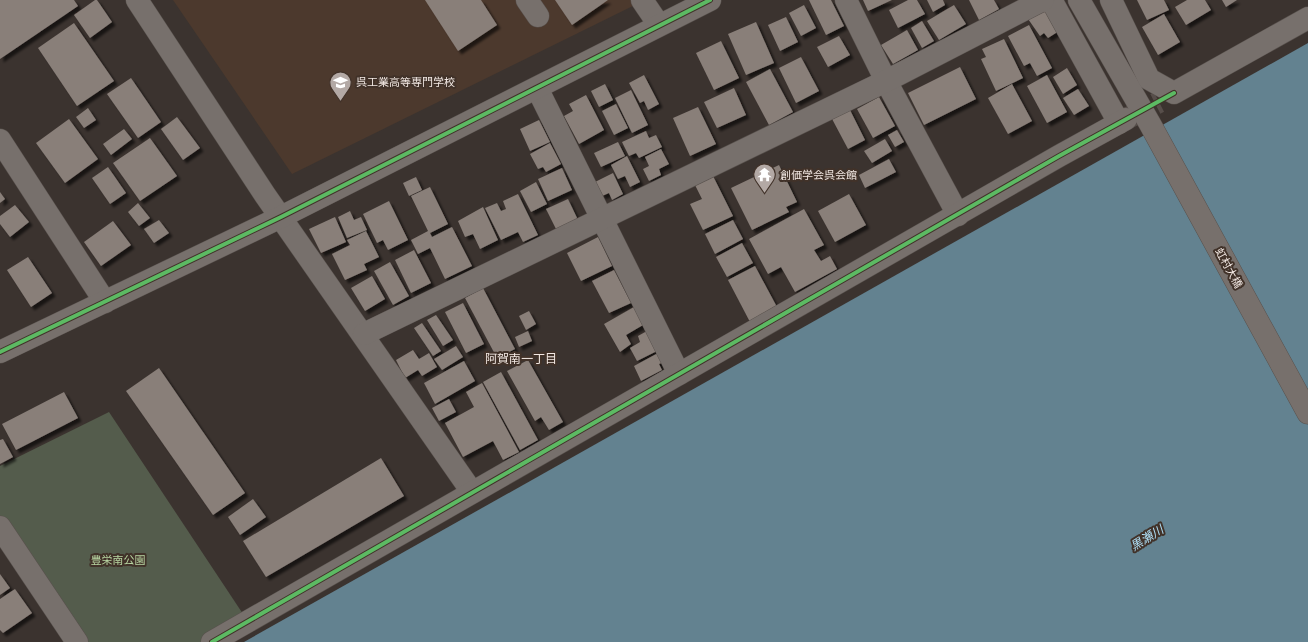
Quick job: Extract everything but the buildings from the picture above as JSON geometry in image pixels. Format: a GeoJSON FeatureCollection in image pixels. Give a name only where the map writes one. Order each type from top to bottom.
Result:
{"type":"FeatureCollection","features":[{"type":"Feature","properties":{"kind":"street"},"geometry":{"type":"LineString","coordinates":[[137,0],[281,217],[364,334],[472,492]]}},
{"type":"Feature","properties":{"kind":"street"},"geometry":{"type":"LineString","coordinates":[[642,0],[659,25]]}},
{"type":"Feature","properties":{"kind":"street"},"geometry":{"type":"LineString","coordinates":[[0,352],[281,217],[710,0]]}},
{"type":"Feature","properties":{"kind":"street"},"geometry":{"type":"LineString","coordinates":[[846,0],[886,81],[958,215]]}},
{"type":"Feature","properties":{"kind":"street"},"geometry":{"type":"LineString","coordinates":[[364,334],[602,220],[886,81],[1043,0]]}},
{"type":"Feature","properties":{"kind":"street"},"geometry":{"type":"LineString","coordinates":[[212,642],[1122,121],[1054,6],[1047,0]]}},
{"type":"Feature","properties":{"kind":"street","name":"虹村大橋"},"geometry":{"type":"LineString","coordinates":[[1079,0],[1150,124],[1308,413]]}},
{"type":"Feature","properties":{"kind":"street"},"geometry":{"type":"LineString","coordinates":[[1111,0],[1150,79],[1167,97],[1308,18]]}},
{"type":"Feature","properties":{"kind":"street"},"geometry":{"type":"LineString","coordinates":[[537,88],[679,374]]}},
{"type":"Feature","properties":{"kind":"street"},"geometry":{"type":"LineString","coordinates":[[0,140],[105,302]]}},
{"type":"Feature","properties":{"kind":"street"},"geometry":{"type":"LineString","coordinates":[[0,527],[77,642]]}},
{"type":"Feature","properties":{"kind":"shaded area","name":"呉工業高等専門学校"},"geometry":{"type":"Polygon","coordinates":[[[173,0],[645,0],[292,174],[173,0]]]}},
{"type":"Feature","properties":{"kind":"green space","name":"豊栄南公園"},"geometry":{"type":"Polygon","coordinates":[[[109,412],[245,617],[201,642],[82,642],[0,517],[0,466],[109,412]]]}},
{"type":"Feature","properties":{"kind":"water","name":"黒瀬川"},"geometry":{"type":"Polygon","coordinates":[[[1308,43],[1308,642],[244,642],[1308,43]]]}},
{"type":"Feature","properties":{"kind":"tunnel"},"geometry":{"type":"LineString","coordinates":[[1126,119],[1159,102]]}},
{"type":"Feature","properties":{"kind":"cycle path"},"geometry":{"type":"LineString","coordinates":[[0,352],[281,217],[710,0]]}},
{"type":"Feature","properties":{"kind":"cycle path"},"geometry":{"type":"LineString","coordinates":[[212,642],[1059,156],[1174,93]]}},
{"type":"Feature","properties":{"kind":"place","name":"呉工業高等専門学校"},"geometry":{"type":"Point","coordinates":[341,102]}},
{"type":"Feature","properties":{"kind":"place","name":"創価学会呉会館"},"geometry":{"type":"Point","coordinates":[764,194]}},
{"type":"Feature","properties":{"kind":"district","name":"阿賀南一丁目"},"geometry":{"type":"Point","coordinates":[521,359]}}]}
